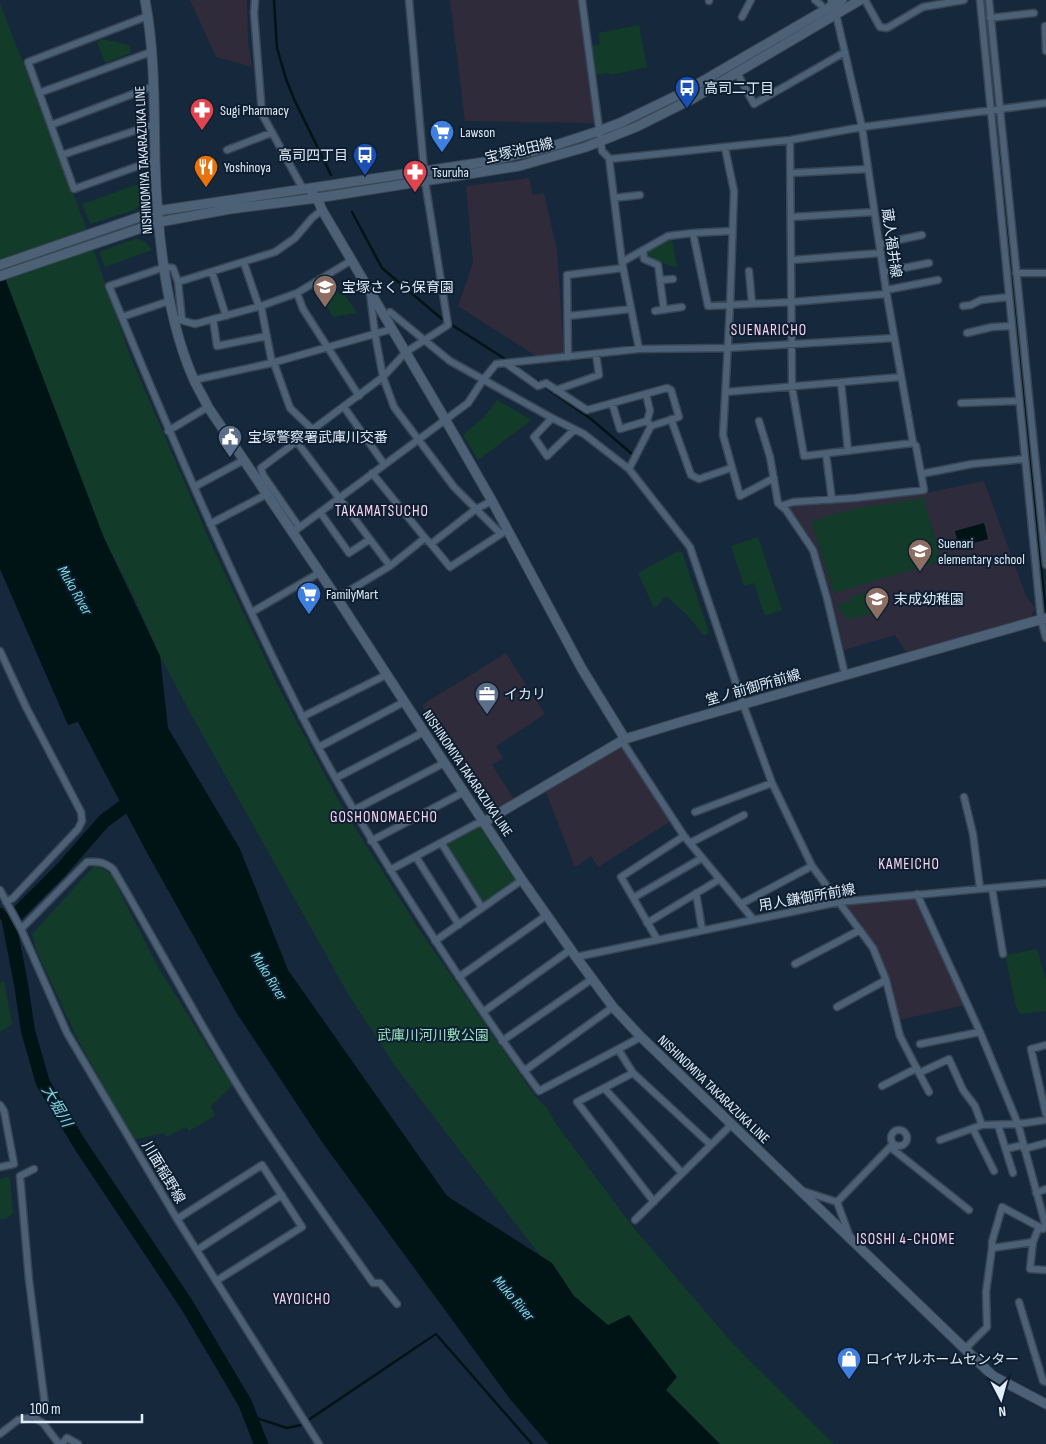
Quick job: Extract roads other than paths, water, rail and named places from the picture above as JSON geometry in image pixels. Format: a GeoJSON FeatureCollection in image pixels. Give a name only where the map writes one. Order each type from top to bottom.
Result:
{"type":"FeatureCollection","features":[{"type":"Feature","properties":{"kind":"street","name":"NISHINOMIYA TAKARAZUKA LINE"},"geometry":{"type":"LineString","coordinates":[[144,0],[148,16],[154,86],[157,211],[169,301],[177,319],[194,380],[208,407],[267,494],[296,530],[319,573],[522,880],[613,1007],[731,1125],[993,1376],[1046,1404]]}},
{"type":"Feature","properties":{"kind":"street"},"geometry":{"type":"LineString","coordinates":[[255,0],[257,71],[262,114],[271,133],[303,188],[317,198],[322,210],[492,501],[504,532],[624,740],[684,836],[753,918]]}},
{"type":"Feature","properties":{"kind":"street"},"geometry":{"type":"LineString","coordinates":[[408,0],[425,181],[448,325],[406,352],[383,377],[262,468],[264,475],[296,530],[468,402],[496,364],[639,349],[728,348],[894,338]]}},
{"type":"Feature","properties":{"kind":"street"},"geometry":{"type":"LineString","coordinates":[[582,0],[601,142],[604,154],[615,160],[790,140],[862,127],[1046,102]]}},
{"type":"Feature","properties":{"kind":"street"},"geometry":{"type":"LineString","coordinates":[[742,17],[751,0]]}},
{"type":"Feature","properties":{"kind":"street"},"geometry":{"type":"LineString","coordinates":[[815,0],[821,5]]}},
{"type":"Feature","properties":{"kind":"street"},"geometry":{"type":"LineString","coordinates":[[0,265],[157,211],[485,162],[525,154],[600,132],[684,92],[833,7],[842,0]]}},
{"type":"Feature","properties":{"kind":"street","name":"宝塚池田線"},"geometry":{"type":"LineString","coordinates":[[0,276],[159,222],[230,209],[317,198],[519,166],[601,142],[665,113],[737,72],[833,7],[860,0]]}},
{"type":"Feature","properties":{"kind":"street"},"geometry":{"type":"LineString","coordinates":[[864,0],[880,27],[887,28],[923,7],[964,0]]}},
{"type":"Feature","properties":{"kind":"street"},"geometry":{"type":"LineString","coordinates":[[980,0],[1025,459],[1046,638]]}},
{"type":"Feature","properties":{"kind":"street"},"geometry":{"type":"LineString","coordinates":[[989,0],[1044,527],[1046,565]]}},
{"type":"Feature","properties":{"kind":"street","name":"蔵人福井線"},"geometry":{"type":"LineString","coordinates":[[832,500],[924,490],[916,446],[913,443],[886,292],[862,127],[833,7]]}},
{"type":"Feature","properties":{"kind":"street"},"geometry":{"type":"LineString","coordinates":[[990,18],[1034,14]]}},
{"type":"Feature","properties":{"kind":"street"},"geometry":{"type":"LineString","coordinates":[[148,16],[28,62],[74,189],[155,160]]}},
{"type":"Feature","properties":{"kind":"street"},"geometry":{"type":"LineString","coordinates":[[1045,26],[1046,51]]}},
{"type":"Feature","properties":{"kind":"street"},"geometry":{"type":"LineString","coordinates":[[39,93],[151,52]]}},
{"type":"Feature","properties":{"kind":"street"},"geometry":{"type":"LineString","coordinates":[[737,72],[754,104],[845,52]]}},
{"type":"Feature","properties":{"kind":"street"},"geometry":{"type":"LineString","coordinates":[[51,125],[154,86]]}},
{"type":"Feature","properties":{"kind":"street"},"geometry":{"type":"LineString","coordinates":[[62,155],[155,124]]}},
{"type":"Feature","properties":{"kind":"street"},"geometry":{"type":"LineString","coordinates":[[227,150],[271,133]]}},
{"type":"Feature","properties":{"kind":"street"},"geometry":{"type":"LineString","coordinates":[[790,140],[792,387],[804,456],[913,443]]}},
{"type":"Feature","properties":{"kind":"street"},"geometry":{"type":"LineString","coordinates":[[725,148],[734,192],[723,435],[740,496],[774,478]]}},
{"type":"Feature","properties":{"kind":"street"},"geometry":{"type":"LineString","coordinates":[[609,158],[622,265],[639,349]]}},
{"type":"Feature","properties":{"kind":"street"},"geometry":{"type":"LineString","coordinates":[[791,173],[868,169]]}},
{"type":"Feature","properties":{"kind":"street"},"geometry":{"type":"LineString","coordinates":[[614,198],[640,195]]}},
{"type":"Feature","properties":{"kind":"street"},"geometry":{"type":"LineString","coordinates":[[178,282],[275,252],[295,238],[312,218],[322,210]]}},
{"type":"Feature","properties":{"kind":"street"},"geometry":{"type":"LineString","coordinates":[[792,217],[874,212]]}},
{"type":"Feature","properties":{"kind":"street"},"geometry":{"type":"LineString","coordinates":[[568,357],[567,275],[622,265],[668,236],[731,231]]}},
{"type":"Feature","properties":{"kind":"street"},"geometry":{"type":"LineString","coordinates":[[693,233],[708,306],[792,302],[886,292],[938,280]]}},
{"type":"Feature","properties":{"kind":"street"},"geometry":{"type":"LineString","coordinates":[[879,244],[922,235]]}},
{"type":"Feature","properties":{"kind":"street"},"geometry":{"type":"LineString","coordinates":[[643,250],[644,259],[658,265],[664,310]]}},
{"type":"Feature","properties":{"kind":"street"},"geometry":{"type":"LineString","coordinates":[[792,260],[880,253]]}},
{"type":"Feature","properties":{"kind":"street"},"geometry":{"type":"LineString","coordinates":[[352,260],[297,293],[260,306],[195,324],[177,319],[178,282],[173,268],[165,266],[109,286],[168,431],[302,717],[371,841],[502,1041],[539,1091],[641,1037]]}},
{"type":"Feature","properties":{"kind":"street"},"geometry":{"type":"LineString","coordinates":[[244,263],[260,306],[273,363],[290,408],[313,430]]}},
{"type":"Feature","properties":{"kind":"street"},"geometry":{"type":"LineString","coordinates":[[883,272],[929,263]]}},
{"type":"Feature","properties":{"kind":"street"},"geometry":{"type":"LineString","coordinates":[[749,271],[752,304]]}},
{"type":"Feature","properties":{"kind":"street"},"geometry":{"type":"LineString","coordinates":[[212,272],[226,316]]}},
{"type":"Feature","properties":{"kind":"street"},"geometry":{"type":"LineString","coordinates":[[1016,273],[1046,273]]}},
{"type":"Feature","properties":{"kind":"street"},"geometry":{"type":"LineString","coordinates":[[660,280],[673,278]]}},
{"type":"Feature","properties":{"kind":"street"},"geometry":{"type":"LineString","coordinates":[[369,290],[374,334],[383,377],[394,407],[454,487],[476,509],[504,532]]}},
{"type":"Feature","properties":{"kind":"street"},"geometry":{"type":"LineString","coordinates":[[297,293],[303,309],[359,396]]}},
{"type":"Feature","properties":{"kind":"street"},"geometry":{"type":"LineString","coordinates":[[963,306],[971,305],[981,300],[1009,297]]}},
{"type":"Feature","properties":{"kind":"street"},"geometry":{"type":"LineString","coordinates":[[122,317],[169,301]]}},
{"type":"Feature","properties":{"kind":"street"},"geometry":{"type":"LineString","coordinates":[[655,311],[682,307]]}},
{"type":"Feature","properties":{"kind":"street"},"geometry":{"type":"LineString","coordinates":[[568,316],[631,309]]}},
{"type":"Feature","properties":{"kind":"street"},"geometry":{"type":"LineString","coordinates":[[390,312],[450,361],[584,434],[629,469],[690,547],[772,783],[812,866],[873,948],[886,980],[900,1036],[929,1092]]}},
{"type":"Feature","properties":{"kind":"street"},"geometry":{"type":"LineString","coordinates":[[213,319],[217,346],[267,336]]}},
{"type":"Feature","properties":{"kind":"street"},"geometry":{"type":"LineString","coordinates":[[967,332],[1012,326]]}},
{"type":"Feature","properties":{"kind":"street"},"geometry":{"type":"LineString","coordinates":[[194,380],[273,363],[392,329]]}},
{"type":"Feature","properties":{"kind":"street"},"geometry":{"type":"LineString","coordinates":[[556,390],[599,375],[596,354]]}},
{"type":"Feature","properties":{"kind":"street"},"geometry":{"type":"LineString","coordinates":[[507,364],[538,386],[546,383],[587,410],[612,403],[646,394],[667,388],[670,390],[679,417],[620,429],[612,403]]}},
{"type":"Feature","properties":{"kind":"street"},"geometry":{"type":"LineString","coordinates":[[726,392],[901,377]]}},
{"type":"Feature","properties":{"kind":"street"},"geometry":{"type":"LineString","coordinates":[[841,382],[848,451]]}},
{"type":"Feature","properties":{"kind":"street"},"geometry":{"type":"LineString","coordinates":[[629,469],[649,423],[650,411],[646,394]]}},
{"type":"Feature","properties":{"kind":"street"},"geometry":{"type":"LineString","coordinates":[[961,403],[1020,401]]}},
{"type":"Feature","properties":{"kind":"street"},"geometry":{"type":"LineString","coordinates":[[168,431],[208,407]]}},
{"type":"Feature","properties":{"kind":"street"},"geometry":{"type":"LineString","coordinates":[[344,407],[384,464]]}},
{"type":"Feature","properties":{"kind":"street"},"geometry":{"type":"LineString","coordinates":[[552,418],[534,436],[547,456],[574,430]]}},
{"type":"Feature","properties":{"kind":"street"},"geometry":{"type":"LineString","coordinates":[[671,419],[691,475],[699,479],[731,468]]}},
{"type":"Feature","properties":{"kind":"street"},"geometry":{"type":"LineString","coordinates":[[759,421],[770,457],[778,503],[786,510],[813,550],[846,675]]}},
{"type":"Feature","properties":{"kind":"street"},"geometry":{"type":"LineString","coordinates":[[297,442],[390,566]]}},
{"type":"Feature","properties":{"kind":"street"},"geometry":{"type":"LineString","coordinates":[[1024,443],[1034,442]]}},
{"type":"Feature","properties":{"kind":"street"},"geometry":{"type":"LineString","coordinates":[[782,506],[794,502],[832,500],[826,454]]}},
{"type":"Feature","properties":{"kind":"street"},"geometry":{"type":"LineString","coordinates":[[922,474],[972,464],[1025,459]]}},
{"type":"Feature","properties":{"kind":"street"},"geometry":{"type":"LineString","coordinates":[[194,487],[244,460]]}},
{"type":"Feature","properties":{"kind":"street"},"geometry":{"type":"LineString","coordinates":[[372,473],[450,567],[504,532]]}},
{"type":"Feature","properties":{"kind":"street"},"geometry":{"type":"LineString","coordinates":[[210,524],[267,494]]}},
{"type":"Feature","properties":{"kind":"street"},"geometry":{"type":"LineString","coordinates":[[431,544],[476,509],[492,501]]}},
{"type":"Feature","properties":{"kind":"street"},"geometry":{"type":"LineString","coordinates":[[320,512],[350,553],[369,540]]}},
{"type":"Feature","properties":{"kind":"street"},"geometry":{"type":"LineString","coordinates":[[337,598],[390,566],[425,538]]}},
{"type":"Feature","properties":{"kind":"street"},"geometry":{"type":"LineString","coordinates":[[252,612],[319,573]]}},
{"type":"Feature","properties":{"kind":"street","name":"堂ノ前御所前線"},"geometry":{"type":"LineString","coordinates":[[484,822],[624,740],[743,704],[1044,619]]}},
{"type":"Feature","properties":{"kind":"street"},"geometry":{"type":"LineString","coordinates":[[0,650],[26,707],[81,812],[82,818],[78,829],[7,904]]}},
{"type":"Feature","properties":{"kind":"street"},"geometry":{"type":"LineString","coordinates":[[302,717],[386,674]]}},
{"type":"Feature","properties":{"kind":"street"},"geometry":{"type":"LineString","coordinates":[[319,747],[404,702]]}},
{"type":"Feature","properties":{"kind":"street"},"geometry":{"type":"LineString","coordinates":[[336,778],[424,732]]}},
{"type":"Feature","properties":{"kind":"street"},"geometry":{"type":"LineString","coordinates":[[354,810],[444,763]]}},
{"type":"Feature","properties":{"kind":"street"},"geometry":{"type":"LineString","coordinates":[[694,812],[772,783]]}},
{"type":"Feature","properties":{"kind":"street"},"geometry":{"type":"LineString","coordinates":[[371,841],[464,792]]}},
{"type":"Feature","properties":{"kind":"street"},"geometry":{"type":"LineString","coordinates":[[964,797],[974,834],[980,889]]}},
{"type":"Feature","properties":{"kind":"street"},"geometry":{"type":"LineString","coordinates":[[690,844],[744,815]]}},
{"type":"Feature","properties":{"kind":"street"},"geometry":{"type":"LineString","coordinates":[[390,870],[442,844],[476,824],[484,822]]}},
{"type":"Feature","properties":{"kind":"street"},"geometry":{"type":"LineString","coordinates":[[657,939],[621,877],[684,836]]}},
{"type":"Feature","properties":{"kind":"street"},"geometry":{"type":"LineString","coordinates":[[442,844],[482,908]]}},
{"type":"Feature","properties":{"kind":"street"},"geometry":{"type":"LineString","coordinates":[[416,857],[459,925]]}},
{"type":"Feature","properties":{"kind":"street"},"geometry":{"type":"LineString","coordinates":[[633,898],[702,858]]}},
{"type":"Feature","properties":{"kind":"street"},"geometry":{"type":"LineString","coordinates":[[21,928],[87,862],[97,861],[106,863],[113,869],[153,937],[188,1003],[247,1100],[373,1283],[380,1283],[397,1304]]}},
{"type":"Feature","properties":{"kind":"street"},"geometry":{"type":"LineString","coordinates":[[741,904],[812,866]]}},
{"type":"Feature","properties":{"kind":"street"},"geometry":{"type":"LineString","coordinates":[[648,923],[720,879]]}},
{"type":"Feature","properties":{"kind":"street"},"geometry":{"type":"LineString","coordinates":[[436,941],[522,880]]}},
{"type":"Feature","properties":{"kind":"street","name":"用人鎌御所前線"},"geometry":{"type":"LineString","coordinates":[[573,953],[657,939],[839,902],[1046,883]]}},
{"type":"Feature","properties":{"kind":"street"},"geometry":{"type":"LineString","coordinates":[[992,888],[1002,954]]}},
{"type":"Feature","properties":{"kind":"street","name":"川面稲野線"},"geometry":{"type":"LineString","coordinates":[[1,892],[21,928],[67,1033],[177,1219],[319,1444]]}},
{"type":"Feature","properties":{"kind":"street"},"geometry":{"type":"LineString","coordinates":[[696,893],[702,930]]}},
{"type":"Feature","properties":{"kind":"street"},"geometry":{"type":"LineString","coordinates":[[917,894],[980,1032],[1018,1124],[1044,1228]]}},
{"type":"Feature","properties":{"kind":"street"},"geometry":{"type":"LineString","coordinates":[[459,977],[547,915]]}},
{"type":"Feature","properties":{"kind":"street"},"geometry":{"type":"LineString","coordinates":[[795,964],[860,930]]}},
{"type":"Feature","properties":{"kind":"street"},"geometry":{"type":"LineString","coordinates":[[483,1012],[573,953]]}},
{"type":"Feature","properties":{"kind":"street"},"geometry":{"type":"LineString","coordinates":[[502,1041],[592,979]]}},
{"type":"Feature","properties":{"kind":"street"},"geometry":{"type":"LineString","coordinates":[[837,1007],[886,980]]}},
{"type":"Feature","properties":{"kind":"street"},"geometry":{"type":"LineString","coordinates":[[524,1071],[613,1007]]}},
{"type":"Feature","properties":{"kind":"street"},"geometry":{"type":"LineString","coordinates":[[920,1044],[980,1032]]}},
{"type":"Feature","properties":{"kind":"street"},"geometry":{"type":"LineString","coordinates":[[1046,1045],[1030,1049],[1046,1114]]}},
{"type":"Feature","properties":{"kind":"street"},"geometry":{"type":"LineString","coordinates":[[618,1049],[633,1073],[711,1145]]}},
{"type":"Feature","properties":{"kind":"street"},"geometry":{"type":"LineString","coordinates":[[882,1086],[949,1059],[963,1090],[976,1106],[982,1125]]}},
{"type":"Feature","properties":{"kind":"street"},"geometry":{"type":"LineString","coordinates":[[633,1073],[577,1102],[654,1202]]}},
{"type":"Feature","properties":{"kind":"street"},"geometry":{"type":"LineString","coordinates":[[604,1088],[682,1174]]}},
{"type":"Feature","properties":{"kind":"street"},"geometry":{"type":"LineString","coordinates":[[0,1105],[4,1111],[14,1164],[0,1167]]}},
{"type":"Feature","properties":{"kind":"street"},"geometry":{"type":"LineString","coordinates":[[940,1140],[982,1125],[1018,1124],[1046,1120]]}},
{"type":"Feature","properties":{"kind":"street"},"geometry":{"type":"LineString","coordinates":[[998,1124],[1013,1173]]}},
{"type":"Feature","properties":{"kind":"street"},"geometry":{"type":"LineString","coordinates":[[635,1220],[731,1125]]}},
{"type":"Feature","properties":{"kind":"street"},"geometry":{"type":"LineString","coordinates":[[973,1129],[994,1171]]}},
{"type":"Feature","properties":{"kind":"street"},"geometry":{"type":"LineString","coordinates":[[0,1133],[8,1132]]}},
{"type":"Feature","properties":{"kind":"street"},"geometry":{"type":"LineString","coordinates":[[1006,1149],[1046,1143]]}},
{"type":"Feature","properties":{"kind":"street"},"geometry":{"type":"LineString","coordinates":[[837,1202],[892,1146],[969,1210]]}},
{"type":"Feature","properties":{"kind":"street"},"geometry":{"type":"LineString","coordinates":[[177,1219],[262,1165],[282,1195],[302,1227],[216,1281]]}},
{"type":"Feature","properties":{"kind":"street"},"geometry":{"type":"LineString","coordinates":[[0,1434],[18,1420],[33,1416],[45,1405],[29,1280],[20,1176],[34,1169]]}},
{"type":"Feature","properties":{"kind":"street"},"geometry":{"type":"LineString","coordinates":[[1036,1193],[1046,1189]]}},
{"type":"Feature","properties":{"kind":"street"},"geometry":{"type":"LineString","coordinates":[[800,1190],[837,1202]]}},
{"type":"Feature","properties":{"kind":"street"},"geometry":{"type":"LineString","coordinates":[[197,1250],[282,1195]]}},
{"type":"Feature","properties":{"kind":"street"},"geometry":{"type":"LineString","coordinates":[[837,1202],[852,1240]]}},
{"type":"Feature","properties":{"kind":"street"},"geometry":{"type":"LineString","coordinates":[[965,1350],[987,1327],[986,1292],[992,1242],[1002,1207],[1044,1228]]}},
{"type":"Feature","properties":{"kind":"street"},"geometry":{"type":"LineString","coordinates":[[1044,1228],[1032,1242],[1030,1269],[1046,1270]]}},
{"type":"Feature","properties":{"kind":"street"},"geometry":{"type":"LineString","coordinates":[[992,1248],[1032,1242]]}},
{"type":"Feature","properties":{"kind":"street"},"geometry":{"type":"LineString","coordinates":[[1019,1302],[1043,1381],[1046,1382]]}},
{"type":"Feature","properties":{"kind":"street"},"geometry":{"type":"LineString","coordinates":[[33,1416],[43,1423],[61,1444],[67,1438],[78,1444]]}},
{"type":"Feature","properties":{"kind":"water","name":"Muko River"},"geometry":{"type":"Polygon","coordinates":[[[0,265],[104,538],[160,656],[168,728],[240,849],[288,970],[447,1196],[552,1263],[574,1296],[608,1325],[629,1315],[677,1377],[666,1390],[720,1444],[549,1444],[510,1399],[322,1142],[236,1012],[145,849],[78,722],[68,725],[0,569],[0,265]]]}},
{"type":"Feature","properties":{"kind":"water"},"geometry":{"type":"Polygon","coordinates":[[[984,523],[988,539],[959,547],[955,531],[984,523]]]}},
{"type":"Feature","properties":{"kind":"waterway"},"geometry":{"type":"LineString","coordinates":[[274,0],[277,48],[286,79],[331,175]]}},
{"type":"Feature","properties":{"kind":"waterway"},"geometry":{"type":"LineString","coordinates":[[985,15],[994,105]]}},
{"type":"Feature","properties":{"kind":"waterway"},"geometry":{"type":"LineString","coordinates":[[995,115],[1046,615]]}},
{"type":"Feature","properties":{"kind":"waterway"},"geometry":{"type":"LineString","coordinates":[[352,212],[382,268],[442,319]]}},
{"type":"Feature","properties":{"kind":"waterway"},"geometry":{"type":"LineString","coordinates":[[452,325],[505,359]]}},
{"type":"Feature","properties":{"kind":"waterway"},"geometry":{"type":"LineString","coordinates":[[524,373],[538,381]]}},
{"type":"Feature","properties":{"kind":"waterway"},"geometry":{"type":"LineString","coordinates":[[545,387],[591,419],[632,454]]}},
{"type":"Feature","properties":{"kind":"waterway","name":"大堀川"},"geometry":{"type":"LineString","coordinates":[[138,796],[104,821],[61,870],[9,922],[28,1031],[43,1083],[79,1143],[187,1305],[245,1403],[261,1444]]}},
{"type":"Feature","properties":{"kind":"waterway"},"geometry":{"type":"LineString","coordinates":[[0,912],[9,922]]}},
{"type":"Feature","properties":{"kind":"waterway"},"geometry":{"type":"LineString","coordinates":[[250,1416],[287,1428],[301,1425],[436,1334],[532,1444]]}},
{"type":"Feature","properties":{"kind":"place","name":"高司二丁目"},"geometry":{"type":"Point","coordinates":[687,109]}},
{"type":"Feature","properties":{"kind":"place","name":"Sugi Pharmacy"},"geometry":{"type":"Point","coordinates":[202,131]}},
{"type":"Feature","properties":{"kind":"place","name":"Lawson"},"geometry":{"type":"Point","coordinates":[442,153]}},
{"type":"Feature","properties":{"kind":"place","name":"高司四丁目"},"geometry":{"type":"Point","coordinates":[365,176]}},
{"type":"Feature","properties":{"kind":"place","name":"Yoshinoya"},"geometry":{"type":"Point","coordinates":[206,188]}},
{"type":"Feature","properties":{"kind":"place","name":"Tsuruha"},"geometry":{"type":"Point","coordinates":[415,193]}},
{"type":"Feature","properties":{"kind":"place","name":"宝塚さくら保育園"},"geometry":{"type":"Point","coordinates":[325,308]}},
{"type":"Feature","properties":{"kind":"place","name":"宝塚警察署武庫川交番"},"geometry":{"type":"Point","coordinates":[230,458]}},
{"type":"Feature","properties":{"kind":"place","name":"Suenari elementary school"},"geometry":{"type":"Point","coordinates":[920,572]}},
{"type":"Feature","properties":{"kind":"place","name":"FamilyMart"},"geometry":{"type":"Point","coordinates":[309,615]}},
{"type":"Feature","properties":{"kind":"place","name":"末成幼稚園"},"geometry":{"type":"Point","coordinates":[877,620]}},
{"type":"Feature","properties":{"kind":"place","name":"イカリ"},"geometry":{"type":"Point","coordinates":[487,715]}},
{"type":"Feature","properties":{"kind":"place","name":"ロイヤルホームセンター"},"geometry":{"type":"Point","coordinates":[849,1380]}},
{"type":"Feature","properties":{"kind":"district","name":"SUENARICHO"},"geometry":{"type":"Point","coordinates":[769,330]}},
{"type":"Feature","properties":{"kind":"district","name":"TAKAMATSUCHO"},"geometry":{"type":"Point","coordinates":[382,511]}},
{"type":"Feature","properties":{"kind":"district","name":"GOSHONOMAECHO"},"geometry":{"type":"Point","coordinates":[384,817]}},
{"type":"Feature","properties":{"kind":"district","name":"KAMEICHO"},"geometry":{"type":"Point","coordinates":[909,864]}},
{"type":"Feature","properties":{"kind":"district","name":"ISOSHI 4-CHOME"},"geometry":{"type":"Point","coordinates":[906,1239]}},
{"type":"Feature","properties":{"kind":"district","name":"YAYOICHO"},"geometry":{"type":"Point","coordinates":[302,1299]}},
{"type":"Feature","properties":{"kind":"park label","name":"武庫川河川敷公園"},"geometry":{"type":"Point","coordinates":[433,1035]}}]}
